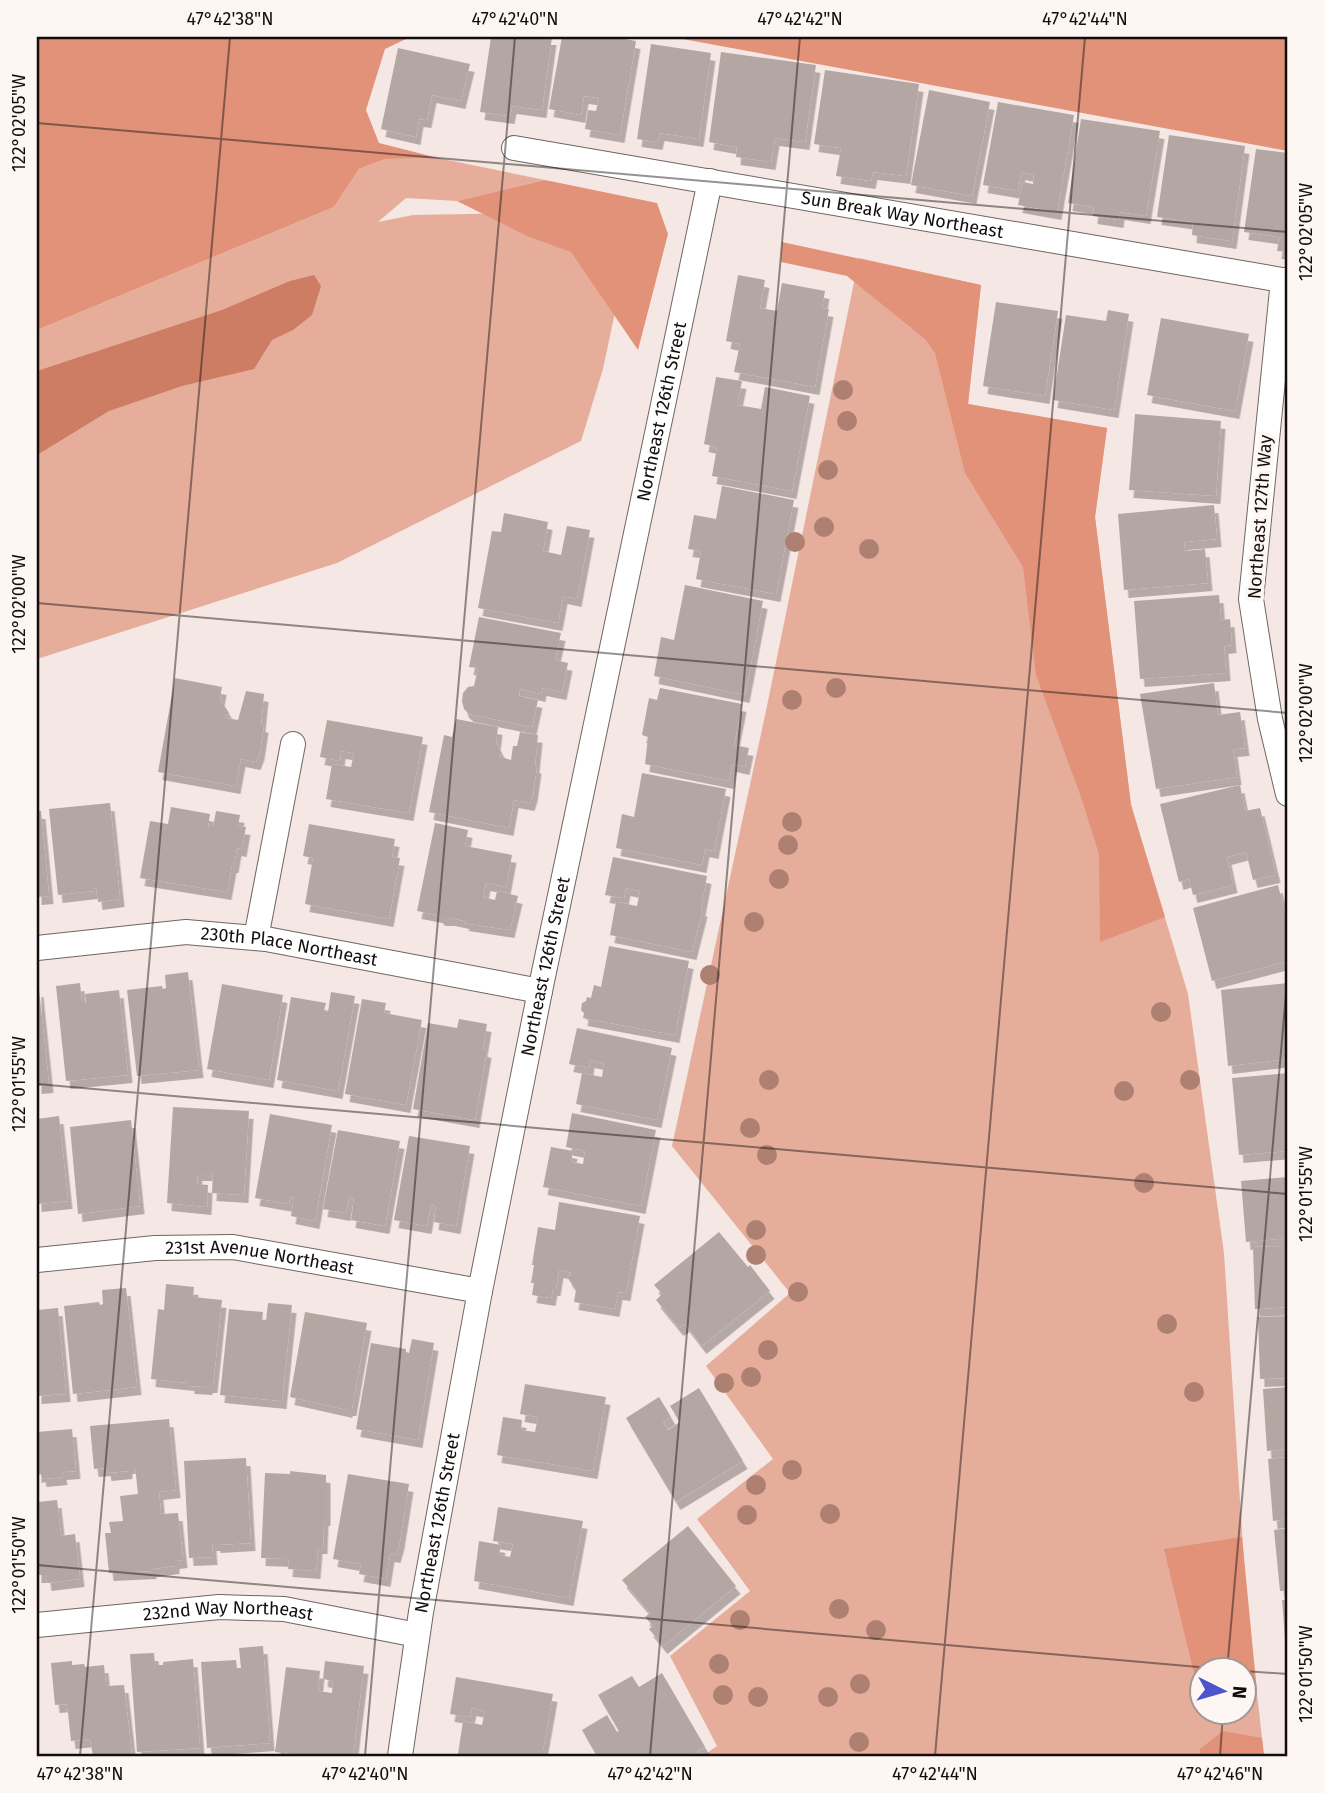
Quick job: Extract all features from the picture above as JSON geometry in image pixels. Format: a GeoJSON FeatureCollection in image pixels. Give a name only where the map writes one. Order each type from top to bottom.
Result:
{"type":"FeatureCollection","features":[{"type":"Feature","properties":{"kind":"street","name":"Sun Break Way Northeast"},"geometry":{"type":"LineString","coordinates":[[514,148],[1285,281]]}},
{"type":"Feature","properties":{"kind":"street","name":"Northeast 126th Street"},"geometry":{"type":"LineString","coordinates":[[400,1756],[418,1635],[480,1291],[540,991],[710,181]]}},
{"type":"Feature","properties":{"kind":"street","name":"Northeast 127th Way"},"geometry":{"type":"LineString","coordinates":[[1285,281],[1251,599],[1270,719],[1288,794]]}},
{"type":"Feature","properties":{"kind":"street"},"geometry":{"type":"LineString","coordinates":[[256,938],[293,744]]}},
{"type":"Feature","properties":{"kind":"street","name":"230th Place Northeast"},"geometry":{"type":"LineString","coordinates":[[37,948],[186,932],[256,938],[540,991]]}},
{"type":"Feature","properties":{"kind":"street","name":"231st Avenue Northeast"},"geometry":{"type":"LineString","coordinates":[[37,1260],[155,1248],[233,1247],[480,1291]]}},
{"type":"Feature","properties":{"kind":"street","name":"232nd Way Northeast"},"geometry":{"type":"LineString","coordinates":[[37,1625],[219,1607],[284,1609],[418,1635]]}},
{"type":"Feature","properties":{"kind":"shaded area"},"geometry":{"type":"Polygon","coordinates":[[[37,37],[410,37],[385,49],[366,110],[379,143],[438,158],[385,159],[359,169],[334,207],[37,330],[37,37]]]}},
{"type":"Feature","properties":{"kind":"shaded area"},"geometry":{"type":"Polygon","coordinates":[[[672,37],[1288,37],[1288,151],[672,37]]]}},
{"type":"Feature","properties":{"kind":"shaded area"},"geometry":{"type":"Polygon","coordinates":[[[438,158],[545,180],[457,201],[406,198],[378,222],[413,215],[524,213],[627,255],[603,369],[581,441],[337,563],[37,659],[37,330],[334,207],[359,169],[385,159],[438,158]]]}},
{"type":"Feature","properties":{"kind":"shaded area"},"geometry":{"type":"Polygon","coordinates":[[[545,180],[657,203],[668,234],[638,350],[571,252],[527,236],[457,201],[545,180]]]}},
{"type":"Feature","properties":{"kind":"shaded area"},"geometry":{"type":"Polygon","coordinates":[[[782,242],[981,285],[968,404],[1107,428],[1095,517],[1131,805],[1165,917],[1100,942],[1099,854],[1036,675],[1023,567],[965,473],[935,353],[925,339],[847,276],[781,262],[782,242]]]}},
{"type":"Feature","properties":{"kind":"shaded area"},"geometry":{"type":"Polygon","coordinates":[[[859,258],[981,285],[968,404],[1107,428],[1095,517],[1131,805],[1188,994],[1224,1253],[1246,1594],[1253,1657],[1188,1657],[1188,1727],[1258,1727],[1258,1702],[1264,1756],[703,1756],[717,1746],[670,1656],[750,1591],[697,1519],[773,1459],[706,1366],[790,1293],[672,1146],[767,706],[859,258]]]}},
{"type":"Feature","properties":{"kind":"shaded area"},"geometry":{"type":"Polygon","coordinates":[[[314,275],[321,286],[312,315],[293,330],[272,340],[254,369],[182,386],[109,411],[37,455],[37,371],[222,310],[290,281],[314,275]]]}},
{"type":"Feature","properties":{"kind":"shaded area"},"geometry":{"type":"Polygon","coordinates":[[[1242,1537],[1254,1657],[1190,1657],[1164,1549],[1242,1537]]]}},
{"type":"Feature","properties":{"kind":"shaded area"},"geometry":{"type":"Polygon","coordinates":[[[1223,1731],[1262,1738],[1264,1756],[1200,1756],[1200,1749],[1223,1731]]]}},
{"type":"Feature","properties":{"kind":"building"},"geometry":{"type":"Polygon","coordinates":[[[491,37],[552,37],[542,110],[512,106],[510,116],[480,112],[491,37]]]}},
{"type":"Feature","properties":{"kind":"building"},"geometry":{"type":"Polygon","coordinates":[[[562,37],[614,37],[636,41],[620,135],[585,129],[588,110],[596,111],[599,98],[584,96],[581,115],[549,109],[562,37]]]}},
{"type":"Feature","properties":{"kind":"building"},"geometry":{"type":"Polygon","coordinates":[[[651,44],[711,53],[699,139],[660,133],[658,142],[637,139],[651,44]]]}},
{"type":"Feature","properties":{"kind":"building"},"geometry":{"type":"Polygon","coordinates":[[[398,48],[470,64],[461,101],[432,95],[427,120],[419,119],[416,137],[381,129],[398,48]]]}},
{"type":"Feature","properties":{"kind":"building"},"geometry":{"type":"Polygon","coordinates":[[[721,52],[816,65],[805,142],[775,138],[771,162],[736,157],[737,147],[709,142],[721,52]]]}},
{"type":"Feature","properties":{"kind":"building"},"geometry":{"type":"Polygon","coordinates":[[[825,70],[919,84],[906,176],[873,172],[871,181],[836,176],[841,148],[814,144],[825,70]]]}},
{"type":"Feature","properties":{"kind":"building"},"geometry":{"type":"Polygon","coordinates":[[[929,90],[990,102],[972,196],[911,185],[929,90]]]}},
{"type":"Feature","properties":{"kind":"building"},"geometry":{"type":"Polygon","coordinates":[[[998,102],[1074,115],[1057,212],[1018,205],[1023,182],[1033,184],[1034,175],[1021,172],[1018,191],[983,185],[998,102]]]}},
{"type":"Feature","properties":{"kind":"building"},"geometry":{"type":"Polygon","coordinates":[[[1081,119],[1160,131],[1146,216],[1120,212],[1119,220],[1093,216],[1094,207],[1068,203],[1081,119]]]}},
{"type":"Feature","properties":{"kind":"building"},"geometry":{"type":"Polygon","coordinates":[[[1169,135],[1245,146],[1232,241],[1192,235],[1193,222],[1157,217],[1169,135]]]}},
{"type":"Feature","properties":{"kind":"building"},"geometry":{"type":"Polygon","coordinates":[[[1256,149],[1288,153],[1288,252],[1277,251],[1279,237],[1244,232],[1256,149]]]}},
{"type":"Feature","properties":{"kind":"building"},"geometry":{"type":"Polygon","coordinates":[[[738,275],[765,280],[760,308],[777,311],[782,283],[825,291],[822,308],[829,309],[815,387],[734,372],[740,344],[726,341],[738,275]]]}},
{"type":"Feature","properties":{"kind":"building"},"geometry":{"type":"Polygon","coordinates":[[[996,302],[1058,311],[1045,396],[983,386],[996,302]]]}},
{"type":"Feature","properties":{"kind":"building"},"geometry":{"type":"Polygon","coordinates":[[[1108,310],[1129,314],[1114,410],[1053,400],[1066,315],[1106,321],[1108,310]]]}},
{"type":"Feature","properties":{"kind":"building"},"geometry":{"type":"Polygon","coordinates":[[[1161,318],[1249,334],[1235,411],[1147,395],[1161,318]]]}},
{"type":"Feature","properties":{"kind":"building"},"geometry":{"type":"Polygon","coordinates":[[[716,377],[742,381],[737,405],[761,409],[765,387],[810,396],[792,491],[712,476],[717,447],[704,444],[716,377]]]}},
{"type":"Feature","properties":{"kind":"building"},"geometry":{"type":"Polygon","coordinates":[[[1135,414],[1221,421],[1216,496],[1129,490],[1135,414]]]}},
{"type":"Feature","properties":{"kind":"building"},"geometry":{"type":"Polygon","coordinates":[[[722,486],[794,500],[776,594],[696,579],[701,551],[688,549],[694,515],[716,519],[722,486]]]}},
{"type":"Feature","properties":{"kind":"building"},"geometry":{"type":"Polygon","coordinates":[[[1214,505],[1217,539],[1184,542],[1185,551],[1205,549],[1208,583],[1124,590],[1118,514],[1214,505]]]}},
{"type":"Feature","properties":{"kind":"building"},"geometry":{"type":"Polygon","coordinates":[[[504,513],[548,522],[543,551],[561,555],[567,526],[590,530],[577,599],[563,596],[558,623],[478,608],[492,531],[501,532],[504,513]]]}},
{"type":"Feature","properties":{"kind":"building"},"geometry":{"type":"Polygon","coordinates":[[[685,585],[763,601],[745,695],[654,676],[661,637],[674,640],[685,585]]]}},
{"type":"Feature","properties":{"kind":"building"},"geometry":{"type":"Polygon","coordinates":[[[1219,595],[1221,620],[1230,619],[1232,645],[1224,646],[1226,673],[1140,679],[1134,601],[1219,595]]]}},
{"type":"Feature","properties":{"kind":"building"},"geometry":{"type":"Polygon","coordinates":[[[479,617],[561,633],[555,660],[568,663],[562,692],[542,688],[541,694],[520,689],[519,696],[538,700],[532,727],[469,714],[464,709],[463,693],[468,687],[474,686],[478,668],[469,667],[479,617]]]}},
{"type":"Feature","properties":{"kind":"building"},"geometry":{"type":"Polygon","coordinates":[[[175,678],[222,687],[220,699],[229,713],[225,718],[238,720],[246,691],[264,694],[261,724],[264,725],[260,752],[256,762],[241,759],[236,786],[158,772],[175,678]]]}},
{"type":"Feature","properties":{"kind":"building"},"geometry":{"type":"Polygon","coordinates":[[[1214,683],[1218,715],[1240,712],[1245,748],[1233,749],[1237,777],[1156,789],[1140,694],[1214,683]]]}},
{"type":"Feature","properties":{"kind":"building"},"geometry":{"type":"Polygon","coordinates":[[[660,688],[742,704],[734,745],[749,748],[745,767],[732,764],[729,781],[645,764],[648,737],[642,735],[649,698],[657,700],[660,688]]]}},
{"type":"Feature","properties":{"kind":"building"},"geometry":{"type":"Polygon","coordinates":[[[456,719],[498,727],[496,743],[502,753],[498,756],[511,760],[513,746],[517,746],[520,732],[538,735],[533,794],[530,803],[514,800],[509,828],[429,812],[444,735],[452,737],[456,719]]]}},
{"type":"Feature","properties":{"kind":"building"},"geometry":{"type":"Polygon","coordinates":[[[327,720],[423,737],[409,813],[326,799],[332,764],[351,767],[354,753],[341,751],[340,761],[320,757],[327,720]]]}},
{"type":"Feature","properties":{"kind":"building"},"geometry":{"type":"Polygon","coordinates":[[[642,773],[726,789],[714,851],[705,849],[702,865],[616,848],[622,814],[634,817],[642,773]]]}},
{"type":"Feature","properties":{"kind":"building"},"geometry":{"type":"Polygon","coordinates":[[[1240,785],[1245,811],[1260,808],[1276,875],[1253,880],[1246,852],[1227,857],[1233,885],[1193,895],[1189,879],[1179,882],[1160,804],[1240,785]]]}},
{"type":"Feature","properties":{"kind":"building"},"geometry":{"type":"Polygon","coordinates":[[[110,803],[120,899],[98,902],[96,888],[93,891],[58,895],[49,809],[110,803]]]}},
{"type":"Feature","properties":{"kind":"building"},"geometry":{"type":"Polygon","coordinates":[[[171,807],[210,814],[208,827],[213,827],[216,811],[240,815],[238,826],[246,827],[242,849],[237,848],[232,865],[227,892],[140,878],[150,821],[168,824],[171,807]]]}},
{"type":"Feature","properties":{"kind":"building"},"geometry":{"type":"Polygon","coordinates":[[[37,811],[41,811],[49,896],[37,897],[37,811]]]}},
{"type":"Feature","properties":{"kind":"building"},"geometry":{"type":"Polygon","coordinates":[[[435,823],[468,830],[465,846],[512,855],[506,887],[486,883],[483,897],[495,900],[497,891],[518,896],[510,930],[464,923],[465,921],[417,911],[435,823]]]}},
{"type":"Feature","properties":{"kind":"building"},"geometry":{"type":"Polygon","coordinates":[[[309,824],[395,839],[392,857],[400,858],[389,919],[305,904],[313,858],[303,856],[309,824]]]}},
{"type":"Feature","properties":{"kind":"building"},"geometry":{"type":"Polygon","coordinates":[[[613,857],[707,876],[701,908],[703,909],[692,952],[610,935],[616,902],[637,906],[640,891],[626,888],[624,898],[605,895],[613,857]]]}},
{"type":"Feature","properties":{"kind":"building"},"geometry":{"type":"Polygon","coordinates":[[[1278,885],[1288,924],[1288,961],[1212,981],[1193,908],[1278,885]]]}},
{"type":"Feature","properties":{"kind":"building"},"geometry":{"type":"Polygon","coordinates":[[[609,946],[689,961],[675,1035],[583,1018],[582,1003],[587,997],[591,998],[594,985],[601,987],[609,946]]]}},
{"type":"Feature","properties":{"kind":"building"},"geometry":{"type":"Polygon","coordinates":[[[188,972],[199,1070],[137,1076],[127,990],[162,986],[163,989],[166,988],[165,975],[188,972]]]}},
{"type":"Feature","properties":{"kind":"building"},"geometry":{"type":"Polygon","coordinates":[[[80,983],[82,1003],[86,1003],[85,994],[119,990],[128,1075],[66,1081],[56,986],[80,983]]]}},
{"type":"Feature","properties":{"kind":"building"},"geometry":{"type":"Polygon","coordinates":[[[1288,983],[1288,1059],[1228,1066],[1221,990],[1288,983]]]}},
{"type":"Feature","properties":{"kind":"building"},"geometry":{"type":"Polygon","coordinates":[[[222,984],[283,995],[269,1080],[207,1069],[222,984]]]}},
{"type":"Feature","properties":{"kind":"building"},"geometry":{"type":"Polygon","coordinates":[[[37,989],[49,1085],[37,1086],[37,989]]]}},
{"type":"Feature","properties":{"kind":"building"},"geometry":{"type":"Polygon","coordinates":[[[331,992],[355,996],[338,1091],[277,1080],[291,997],[326,1003],[324,1011],[328,1012],[331,992]]]}},
{"type":"Feature","properties":{"kind":"building"},"geometry":{"type":"Polygon","coordinates":[[[362,999],[386,1003],[384,1013],[422,1020],[406,1105],[345,1094],[362,999]]]}},
{"type":"Feature","properties":{"kind":"building"},"geometry":{"type":"Polygon","coordinates":[[[459,1019],[487,1024],[483,1049],[487,1050],[475,1120],[413,1109],[428,1023],[457,1028],[459,1019]]]}},
{"type":"Feature","properties":{"kind":"building"},"geometry":{"type":"Polygon","coordinates":[[[577,1028],[672,1048],[657,1120],[576,1104],[582,1073],[602,1077],[604,1063],[590,1060],[589,1068],[569,1064],[577,1028]]]}},
{"type":"Feature","properties":{"kind":"building"},"geometry":{"type":"Polygon","coordinates":[[[1288,1073],[1288,1151],[1239,1155],[1232,1078],[1288,1073]]]}},
{"type":"Feature","properties":{"kind":"building"},"geometry":{"type":"Polygon","coordinates":[[[173,1107],[249,1111],[244,1195],[212,1193],[213,1173],[198,1173],[197,1184],[208,1185],[207,1207],[167,1203],[173,1107]]]}},
{"type":"Feature","properties":{"kind":"building"},"geometry":{"type":"Polygon","coordinates":[[[572,1113],[656,1130],[641,1206],[543,1187],[551,1147],[573,1151],[571,1162],[583,1164],[585,1151],[566,1147],[572,1113]]]}},
{"type":"Feature","properties":{"kind":"building"},"geometry":{"type":"Polygon","coordinates":[[[270,1114],[332,1125],[315,1221],[291,1216],[294,1197],[290,1196],[289,1204],[255,1198],[270,1114]]]}},
{"type":"Feature","properties":{"kind":"building"},"geometry":{"type":"Polygon","coordinates":[[[59,1116],[68,1201],[37,1204],[37,1119],[59,1116]]]}},
{"type":"Feature","properties":{"kind":"building"},"geometry":{"type":"Polygon","coordinates":[[[131,1120],[140,1206],[78,1214],[70,1127],[131,1120]]]}},
{"type":"Feature","properties":{"kind":"building"},"geometry":{"type":"Polygon","coordinates":[[[338,1130],[400,1141],[385,1226],[351,1220],[354,1199],[349,1197],[346,1213],[323,1209],[338,1130]]]}},
{"type":"Feature","properties":{"kind":"building"},"geometry":{"type":"Polygon","coordinates":[[[409,1136],[470,1146],[456,1226],[434,1222],[436,1206],[431,1205],[427,1226],[394,1220],[409,1136]]]}},
{"type":"Feature","properties":{"kind":"building"},"geometry":{"type":"Polygon","coordinates":[[[1288,1177],[1288,1238],[1246,1242],[1241,1181],[1288,1177]]]}},
{"type":"Feature","properties":{"kind":"building"},"geometry":{"type":"Polygon","coordinates":[[[559,1202],[640,1216],[626,1293],[618,1292],[615,1309],[574,1302],[576,1290],[567,1277],[572,1273],[559,1270],[551,1298],[532,1295],[532,1265],[538,1227],[555,1230],[559,1202]]]}},
{"type":"Feature","properties":{"kind":"building"},"geometry":{"type":"Polygon","coordinates":[[[719,1232],[770,1291],[702,1346],[685,1324],[679,1328],[656,1300],[662,1294],[654,1285],[719,1232]]]}},
{"type":"Feature","properties":{"kind":"building"},"geometry":{"type":"Polygon","coordinates":[[[1288,1246],[1288,1307],[1255,1309],[1253,1247],[1288,1246]]]}},
{"type":"Feature","properties":{"kind":"building"},"geometry":{"type":"Polygon","coordinates":[[[166,1284],[194,1287],[193,1297],[222,1300],[213,1385],[190,1386],[190,1383],[151,1379],[158,1309],[164,1310],[166,1284]]]}},
{"type":"Feature","properties":{"kind":"building"},"geometry":{"type":"Polygon","coordinates":[[[126,1288],[137,1387],[73,1394],[64,1306],[99,1302],[100,1305],[103,1304],[102,1290],[126,1288]]]}},
{"type":"Feature","properties":{"kind":"building"},"geometry":{"type":"Polygon","coordinates":[[[268,1303],[292,1305],[282,1401],[220,1395],[229,1309],[263,1312],[262,1321],[266,1321],[268,1303]]]}},
{"type":"Feature","properties":{"kind":"building"},"geometry":{"type":"Polygon","coordinates":[[[58,1308],[66,1394],[37,1396],[37,1310],[58,1308]]]}},
{"type":"Feature","properties":{"kind":"building"},"geometry":{"type":"Polygon","coordinates":[[[305,1312],[367,1323],[352,1408],[348,1410],[290,1397],[305,1312]]]}},
{"type":"Feature","properties":{"kind":"building"},"geometry":{"type":"Polygon","coordinates":[[[1288,1316],[1288,1378],[1260,1379],[1258,1317],[1288,1316]]]}},
{"type":"Feature","properties":{"kind":"building"},"geometry":{"type":"Polygon","coordinates":[[[412,1339],[434,1343],[418,1440],[356,1429],[371,1343],[406,1349],[409,1353],[412,1339]]]}},
{"type":"Feature","properties":{"kind":"building"},"geometry":{"type":"Polygon","coordinates":[[[525,1384],[606,1397],[593,1471],[497,1455],[503,1417],[522,1420],[521,1430],[535,1432],[538,1417],[520,1414],[525,1384]]]}},
{"type":"Feature","properties":{"kind":"building"},"geometry":{"type":"Polygon","coordinates":[[[1288,1387],[1288,1449],[1267,1451],[1263,1389],[1288,1387]]]}},
{"type":"Feature","properties":{"kind":"building"},"geometry":{"type":"Polygon","coordinates":[[[699,1388],[743,1461],[676,1502],[626,1418],[659,1397],[671,1417],[663,1422],[668,1430],[680,1422],[670,1406],[699,1388]]]}},
{"type":"Feature","properties":{"kind":"building"},"geometry":{"type":"Polygon","coordinates":[[[169,1419],[176,1490],[159,1492],[161,1514],[178,1513],[183,1560],[175,1561],[175,1566],[152,1571],[109,1573],[105,1533],[111,1533],[109,1522],[123,1521],[120,1496],[138,1494],[135,1466],[128,1466],[128,1471],[107,1473],[106,1468],[94,1469],[90,1426],[169,1419]]]}},
{"type":"Feature","properties":{"kind":"building"},"geometry":{"type":"Polygon","coordinates":[[[72,1429],[76,1471],[62,1472],[63,1477],[42,1479],[41,1474],[37,1475],[37,1432],[72,1429]]]}},
{"type":"Feature","properties":{"kind":"building"},"geometry":{"type":"Polygon","coordinates":[[[1288,1457],[1288,1519],[1273,1521],[1268,1459],[1288,1457]]]}},
{"type":"Feature","properties":{"kind":"building"},"geometry":{"type":"Polygon","coordinates":[[[246,1458],[251,1543],[212,1543],[213,1557],[189,1558],[184,1461],[246,1458]]]}},
{"type":"Feature","properties":{"kind":"building"},"geometry":{"type":"Polygon","coordinates":[[[290,1471],[326,1475],[326,1518],[323,1546],[318,1546],[316,1571],[288,1569],[289,1559],[261,1558],[265,1473],[290,1474],[290,1471]]]}},
{"type":"Feature","properties":{"kind":"building"},"geometry":{"type":"Polygon","coordinates":[[[348,1474],[409,1484],[400,1541],[396,1555],[390,1554],[386,1579],[359,1574],[361,1564],[333,1559],[348,1474]]]}},
{"type":"Feature","properties":{"kind":"building"},"geometry":{"type":"Polygon","coordinates":[[[57,1500],[61,1536],[75,1534],[80,1579],[47,1583],[46,1575],[37,1575],[37,1502],[57,1500]]]}},
{"type":"Feature","properties":{"kind":"building"},"geometry":{"type":"Polygon","coordinates":[[[498,1507],[583,1521],[569,1598],[474,1581],[479,1541],[501,1545],[499,1555],[510,1557],[513,1544],[493,1541],[498,1507]]]}},
{"type":"Feature","properties":{"kind":"building"},"geometry":{"type":"Polygon","coordinates":[[[688,1526],[736,1586],[663,1646],[649,1629],[653,1626],[645,1617],[650,1613],[622,1580],[688,1526]]]}},
{"type":"Feature","properties":{"kind":"building"},"geometry":{"type":"Polygon","coordinates":[[[1288,1528],[1288,1591],[1280,1591],[1274,1530],[1288,1528]]]}},
{"type":"Feature","properties":{"kind":"building"},"geometry":{"type":"Polygon","coordinates":[[[1282,1600],[1288,1600],[1288,1652],[1286,1652],[1282,1600]]]}},
{"type":"Feature","properties":{"kind":"building"},"geometry":{"type":"Polygon","coordinates":[[[263,1646],[270,1743],[207,1748],[201,1662],[236,1660],[237,1668],[241,1668],[239,1648],[263,1646]]]}},
{"type":"Feature","properties":{"kind":"building"},"geometry":{"type":"Polygon","coordinates":[[[154,1653],[155,1665],[193,1659],[200,1748],[137,1752],[130,1654],[154,1653]]]}},
{"type":"Feature","properties":{"kind":"building"},"geometry":{"type":"Polygon","coordinates":[[[72,1661],[72,1665],[84,1664],[85,1667],[104,1665],[106,1686],[124,1685],[132,1756],[93,1756],[90,1739],[71,1741],[67,1704],[55,1705],[51,1663],[72,1661]]]}},
{"type":"Feature","properties":{"kind":"building"},"geometry":{"type":"Polygon","coordinates":[[[325,1661],[364,1666],[353,1756],[310,1756],[275,1752],[286,1667],[320,1671],[318,1691],[332,1693],[333,1681],[323,1679],[325,1661]]]}},
{"type":"Feature","properties":{"kind":"building"},"geometry":{"type":"Polygon","coordinates":[[[662,1673],[705,1747],[690,1756],[597,1756],[582,1730],[607,1715],[617,1732],[619,1731],[598,1695],[632,1676],[639,1687],[662,1673]]]}},
{"type":"Feature","properties":{"kind":"building"},"geometry":{"type":"Polygon","coordinates":[[[456,1677],[553,1694],[542,1756],[458,1754],[463,1721],[482,1725],[485,1711],[472,1708],[470,1717],[450,1714],[456,1677]]]}}]}
